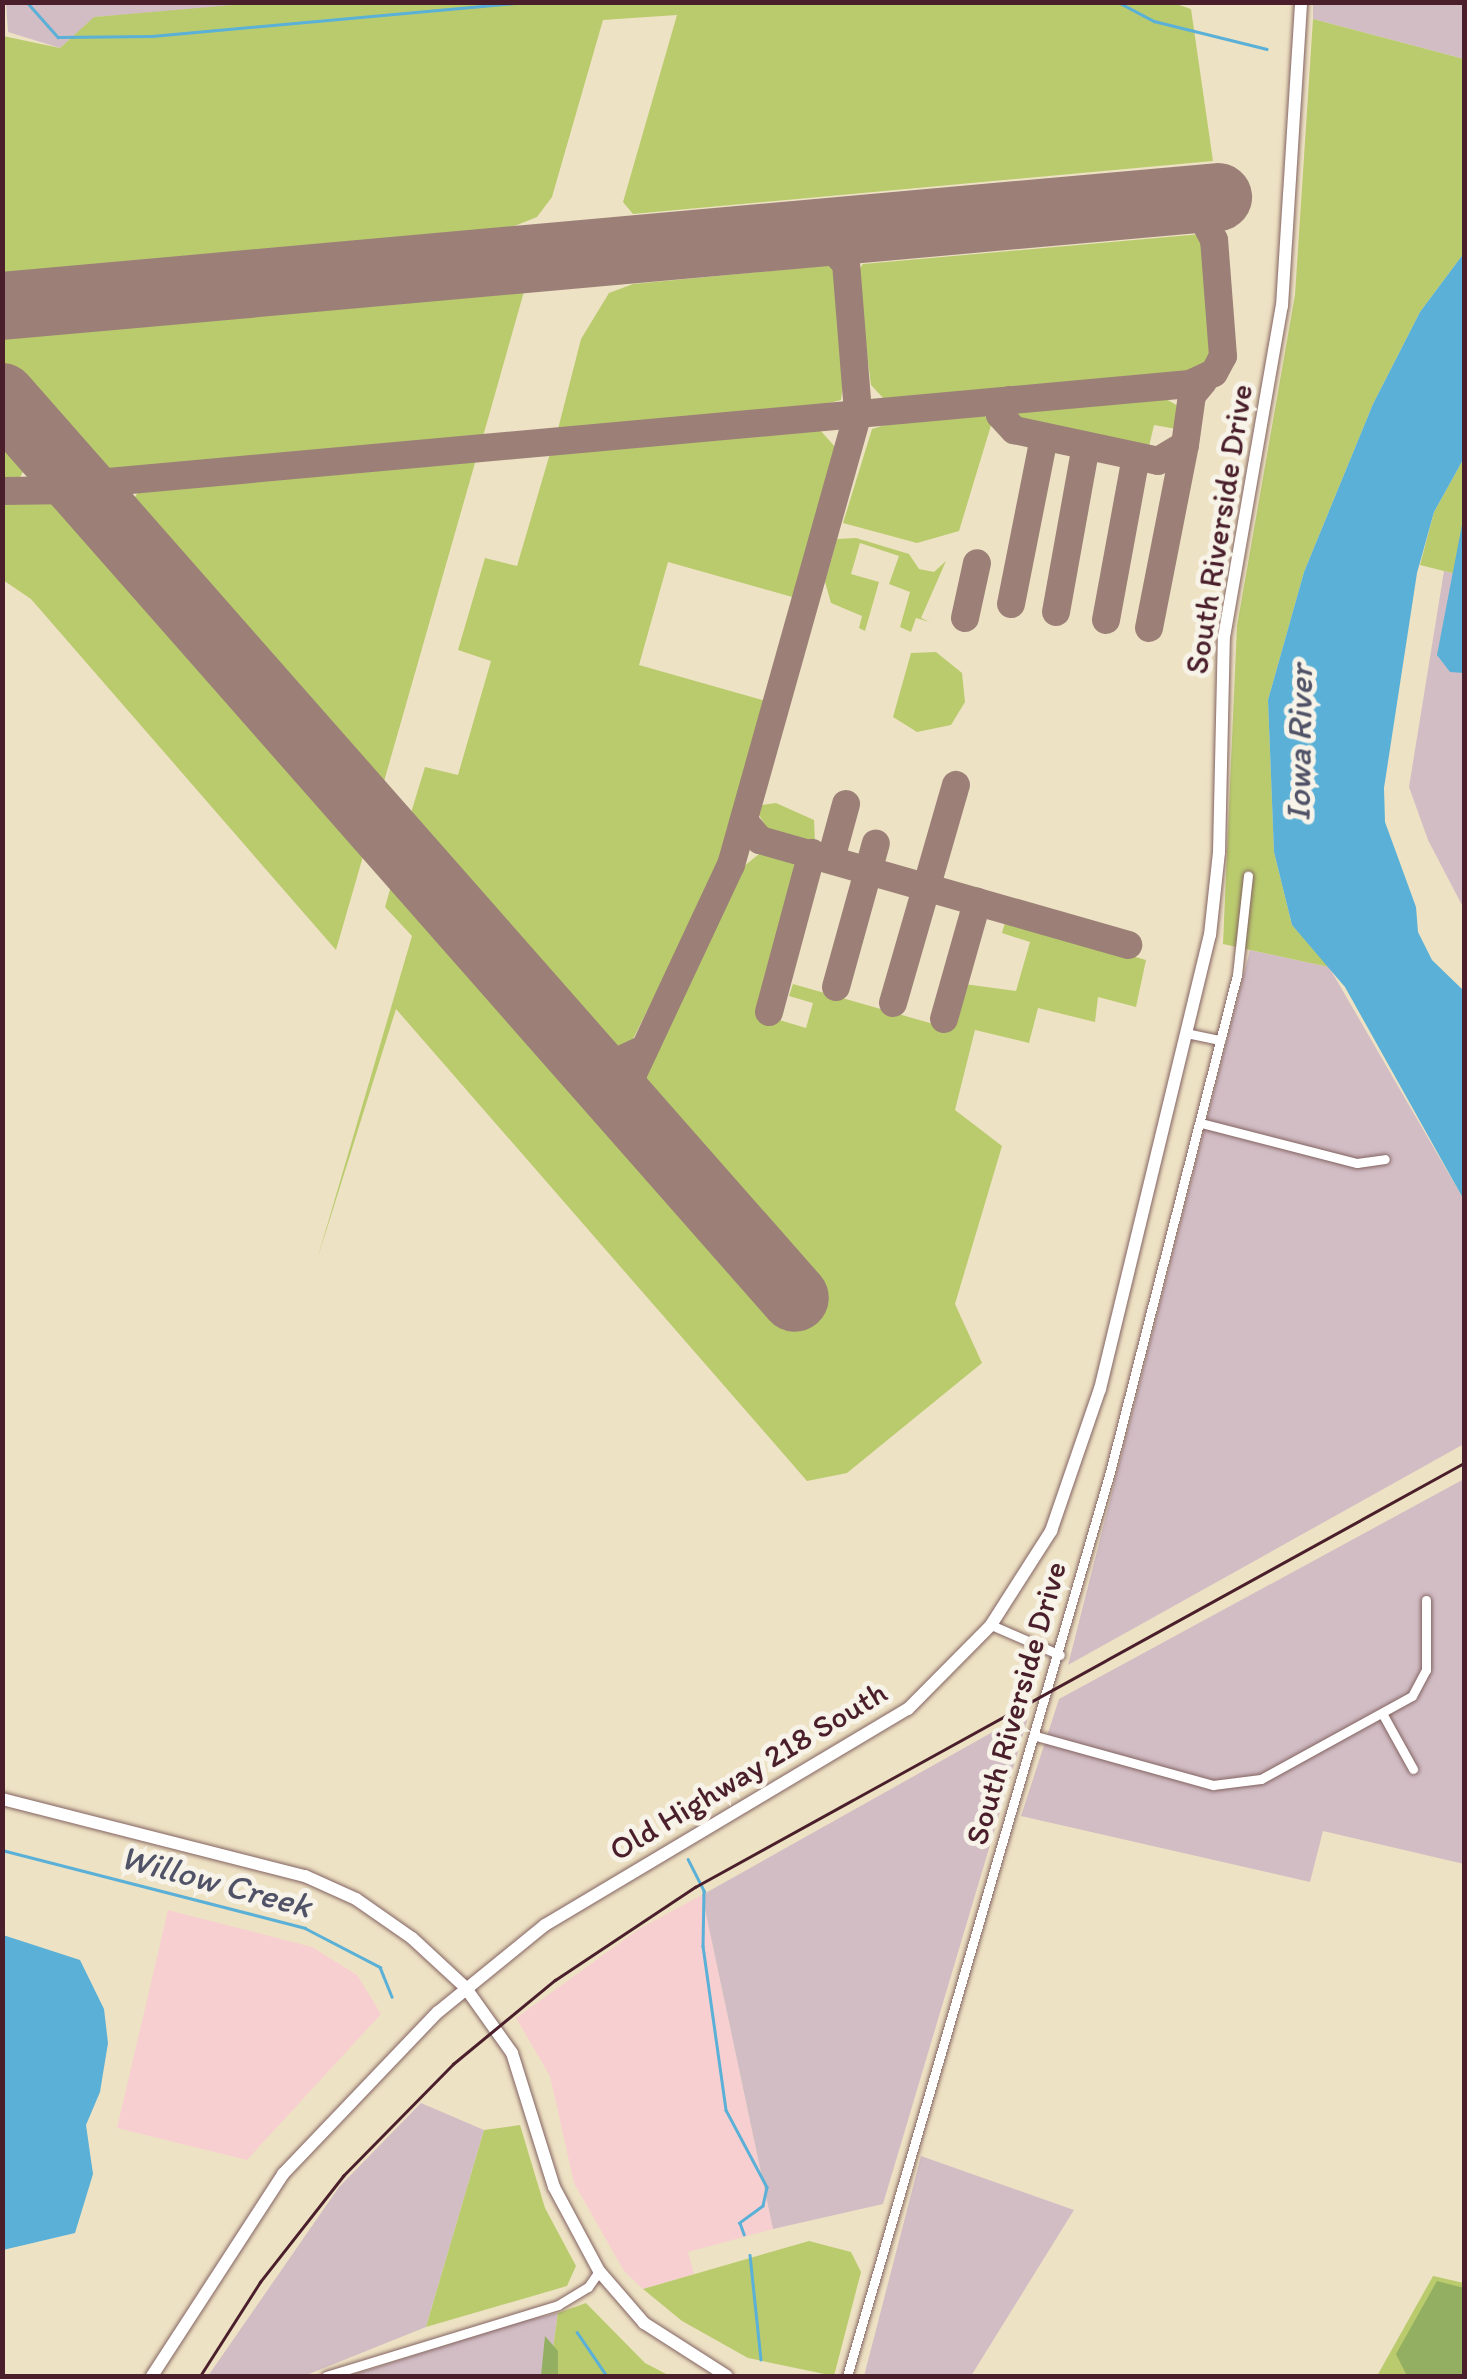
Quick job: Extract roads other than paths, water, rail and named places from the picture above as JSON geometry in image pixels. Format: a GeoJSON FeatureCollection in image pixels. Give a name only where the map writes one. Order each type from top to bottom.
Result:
{"type":"FeatureCollection","features":[{"type":"Feature","properties":{"kind":"main road","name":"South Riverside Drive"},"geometry":{"type":"LineString","coordinates":[[1191,1034],[1219,852],[1224,638],[1290,235],[1302,2]]}},
{"type":"Feature","properties":{"kind":"main road","name":"Old Highway 218 South"},"geometry":{"type":"LineString","coordinates":[[152,2376],[283,2174],[370,2077],[465,1987],[628,1873],[878,1732],[929,1692],[992,1625],[1038,1557],[1077,1468],[1191,1034]]}},
{"type":"Feature","properties":{"kind":"main road"},"geometry":{"type":"LineString","coordinates":[[2,1800],[321,1882],[392,1923],[465,1987],[523,2074],[554,2188],[599,2271],[657,2333],[727,2376]]}},
{"type":"Feature","properties":{"kind":"street","name":"South Riverside Drive"},"geometry":{"type":"LineString","coordinates":[[848,2376],[1060,1655],[1202,1123],[1242,948],[1248,876]]}},
{"type":"Feature","properties":{"kind":"street"},"geometry":{"type":"LineString","coordinates":[[1191,1034],[1220,1040]]}},
{"type":"Feature","properties":{"kind":"street"},"geometry":{"type":"LineString","coordinates":[[1202,1123],[1357,1163],[1385,1159]]}},
{"type":"Feature","properties":{"kind":"street"},"geometry":{"type":"LineString","coordinates":[[1036,1736],[1212,1785],[1234,1785],[1266,1777],[1412,1696],[1423,1680],[1426,1600]]}},
{"type":"Feature","properties":{"kind":"street"},"geometry":{"type":"LineString","coordinates":[[992,1625],[1060,1655]]}},
{"type":"Feature","properties":{"kind":"street"},"geometry":{"type":"LineString","coordinates":[[1382,1713],[1414,1769]]}},
{"type":"Feature","properties":{"kind":"street"},"geometry":{"type":"LineString","coordinates":[[326,2376],[558,2305],[588,2287],[599,2271]]}},
{"type":"Feature","properties":{"kind":"water","name":"Iowa River"},"geometry":{"type":"Polygon","coordinates":[[[1464,253],[1464,458],[1434,512],[1417,573],[1384,788],[1385,822],[1416,907],[1418,932],[1432,960],[1464,991],[1464,1200],[1345,987],[1292,925],[1274,852],[1268,700],[1304,572],[1373,404],[1420,312],[1464,253]]]}},
{"type":"Feature","properties":{"kind":"water"},"geometry":{"type":"Polygon","coordinates":[[[1464,514],[1464,673],[1450,672],[1437,655],[1464,514]]]}},
{"type":"Feature","properties":{"kind":"water"},"geometry":{"type":"Polygon","coordinates":[[[3,1935],[80,1960],[104,2009],[108,2043],[100,2092],[86,2125],[93,2174],[75,2233],[3,2250],[3,1935]]]}},
{"type":"Feature","properties":{"kind":"waterway"},"geometry":{"type":"LineString","coordinates":[[27,2],[58,37],[152,36],[528,2]]}},
{"type":"Feature","properties":{"kind":"waterway"},"geometry":{"type":"LineString","coordinates":[[1118,2],[1154,21],[1267,49]]}},
{"type":"Feature","properties":{"kind":"waterway"},"geometry":{"type":"LineString","coordinates":[[664,1813],[670,1825]]}},
{"type":"Feature","properties":{"kind":"waterway","name":"Willow Creek"},"geometry":{"type":"LineString","coordinates":[[2,1850],[305,1928],[380,1967],[392,1997]]}},
{"type":"Feature","properties":{"kind":"waterway"},"geometry":{"type":"LineString","coordinates":[[688,1859],[704,1891],[703,1946],[726,2110],[767,2187],[763,2206],[740,2223],[744,2234]]}},
{"type":"Feature","properties":{"kind":"waterway"},"geometry":{"type":"LineString","coordinates":[[750,2255],[761,2359]]}},
{"type":"Feature","properties":{"kind":"waterway","name":"Willow Creek"},"geometry":{"type":"LineString","coordinates":[[577,2332],[607,2376]]}},
{"type":"Feature","properties":{"kind":"railway"},"geometry":{"type":"LineString","coordinates":[[200,2376],[260,2282],[343,2176],[453,2064],[555,1980],[695,1887],[1464,1463]]}}]}
